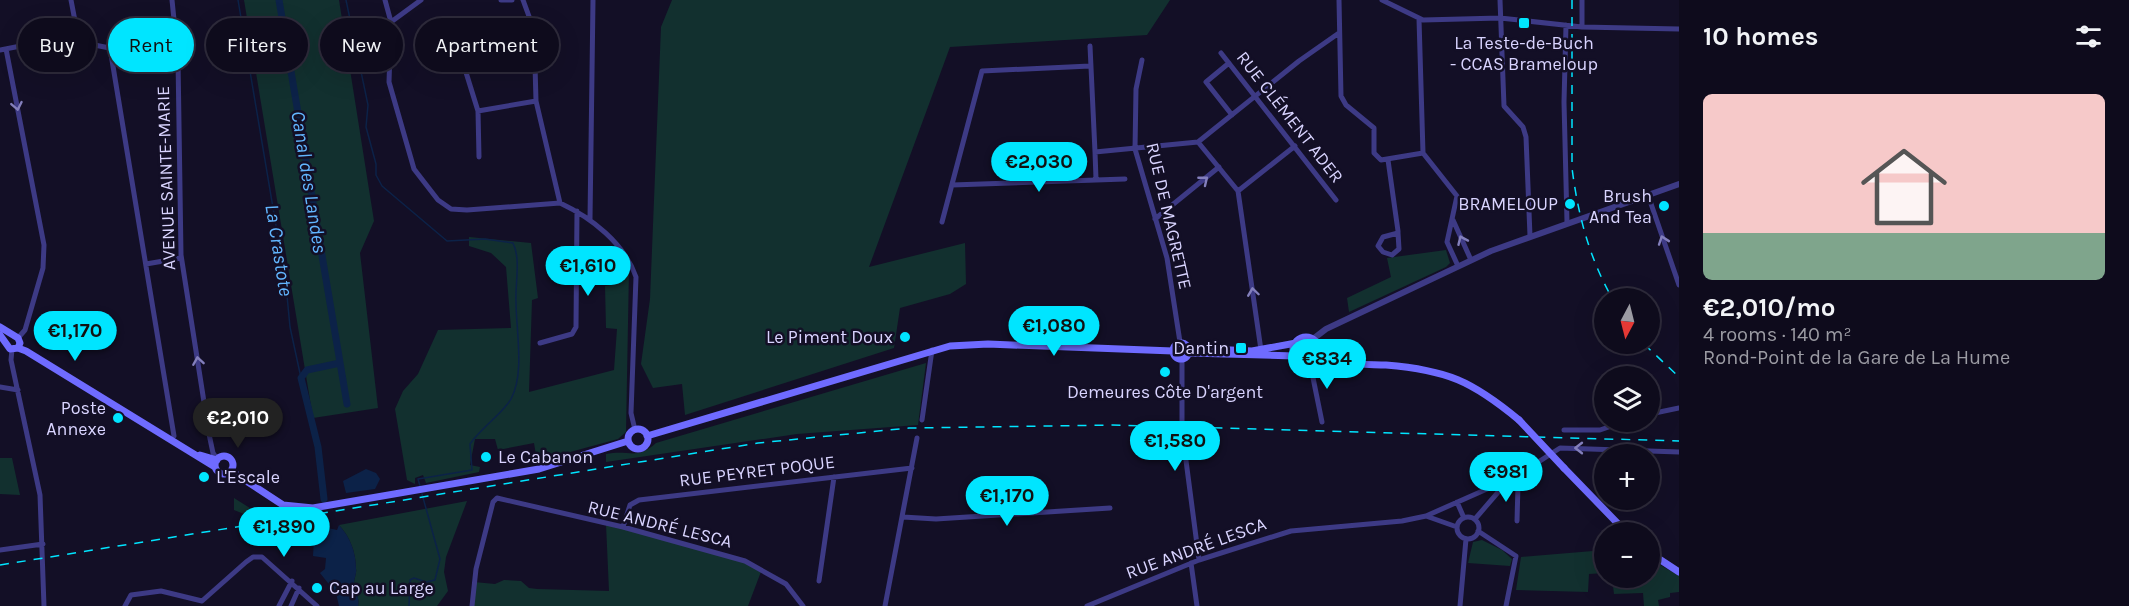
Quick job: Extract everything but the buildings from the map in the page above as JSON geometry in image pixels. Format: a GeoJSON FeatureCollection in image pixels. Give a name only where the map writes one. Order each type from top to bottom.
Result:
{"type":"FeatureCollection","features":[{"type":"Feature","properties":{"kind":"main road"},"geometry":{"type":"LineString","coordinates":[[0,327],[16,343],[216,462],[222,474],[231,471]]}},
{"type":"Feature","properties":{"kind":"main road"},"geometry":{"type":"LineString","coordinates":[[0,335],[6,342],[16,343],[216,462]]}},
{"type":"Feature","properties":{"kind":"main road"},"geometry":{"type":"LineString","coordinates":[[1173,351],[1175,356],[1182,359],[1189,351],[1261,350],[1296,344],[1302,338],[1313,339],[1318,346],[1319,354]]}},
{"type":"Feature","properties":{"kind":"main road"},"geometry":{"type":"LineString","coordinates":[[1173,351],[1180,342],[1189,351],[1295,356]]}},
{"type":"Feature","properties":{"kind":"main road"},"geometry":{"type":"LineString","coordinates":[[647,436],[932,350],[988,344],[1173,351]]}},
{"type":"Feature","properties":{"kind":"main road"},"geometry":{"type":"LineString","coordinates":[[1296,344],[1295,356],[1299,361],[1310,363],[1319,354]]}},
{"type":"Feature","properties":{"kind":"main road"},"geometry":{"type":"LineString","coordinates":[[1319,354],[1335,362],[1411,367],[1448,374],[1490,396],[1519,420],[1616,522]]}},
{"type":"Feature","properties":{"kind":"main road"},"geometry":{"type":"LineString","coordinates":[[635,430],[643,431],[647,436],[646,445],[641,449],[632,447],[628,441],[629,435],[635,430]]}},
{"type":"Feature","properties":{"kind":"main road"},"geometry":{"type":"LineString","coordinates":[[231,471],[254,488],[285,505],[308,508],[539,470],[628,441]]}},
{"type":"Feature","properties":{"kind":"main road"},"geometry":{"type":"LineString","coordinates":[[216,462],[222,456],[231,459],[233,464],[231,471]]}},
{"type":"Feature","properties":{"kind":"main road"},"geometry":{"type":"LineString","coordinates":[[1660,560],[1679,572]]}},
{"type":"Feature","properties":{"kind":"street"},"geometry":{"type":"LineString","coordinates":[[71,0],[74,18]]}},
{"type":"Feature","properties":{"kind":"street","name":"AVENUE SAINTE-MARIE"},"geometry":{"type":"LineString","coordinates":[[172,0],[174,18]]}},
{"type":"Feature","properties":{"kind":"street"},"geometry":{"type":"LineString","coordinates":[[385,0],[390,18]]}},
{"type":"Feature","properties":{"kind":"street"},"geometry":{"type":"LineString","coordinates":[[396,18],[421,0]]}},
{"type":"Feature","properties":{"kind":"street"},"geometry":{"type":"LineString","coordinates":[[501,0],[512,0]]}},
{"type":"Feature","properties":{"kind":"street"},"geometry":{"type":"LineString","coordinates":[[523,0],[534,30],[536,101],[560,202]]}},
{"type":"Feature","properties":{"kind":"street"},"geometry":{"type":"LineString","coordinates":[[590,219],[593,0]]}},
{"type":"Feature","properties":{"kind":"street"},"geometry":{"type":"LineString","coordinates":[[1339,0],[1341,96],[1346,105],[1374,128],[1374,153],[1381,160],[1423,153]]}},
{"type":"Feature","properties":{"kind":"street"},"geometry":{"type":"LineString","coordinates":[[1382,0],[1393,8],[1419,20],[1500,18],[1582,27],[1679,29]]}},
{"type":"Feature","properties":{"kind":"street"},"geometry":{"type":"LineString","coordinates":[[1393,8],[1396,0]]}},
{"type":"Feature","properties":{"kind":"street"},"geometry":{"type":"LineString","coordinates":[[1500,0],[1504,106],[1523,127],[1526,137],[1530,236]]}},
{"type":"Feature","properties":{"kind":"street"},"geometry":{"type":"LineString","coordinates":[[1582,0],[1582,27]]}},
{"type":"Feature","properties":{"kind":"street"},"geometry":{"type":"LineString","coordinates":[[1419,20],[1423,153],[1455,190],[1458,202],[1447,242],[1458,266]]}},
{"type":"Feature","properties":{"kind":"street"},"geometry":{"type":"LineString","coordinates":[[1566,26],[1564,102],[1567,222]]}},
{"type":"Feature","properties":{"kind":"street"},"geometry":{"type":"LineString","coordinates":[[1095,152],[1198,142],[1339,33]]}},
{"type":"Feature","properties":{"kind":"street"},"geometry":{"type":"LineString","coordinates":[[1090,45],[1096,179]]}},
{"type":"Feature","properties":{"kind":"street"},"geometry":{"type":"LineString","coordinates":[[18,46],[3,49],[44,245],[43,268],[25,330],[16,343],[11,360],[40,495],[44,606]]}},
{"type":"Feature","properties":{"kind":"street","name":"RUE CLÉMENT ADER"},"geometry":{"type":"LineString","coordinates":[[1221,52],[1336,200]]}},
{"type":"Feature","properties":{"kind":"street","name":"RUE DE MAGRETTE"},"geometry":{"type":"LineString","coordinates":[[1142,60],[1136,89],[1135,149],[1168,266],[1180,342]]}},
{"type":"Feature","properties":{"kind":"street"},"geometry":{"type":"LineString","coordinates":[[1229,63],[1206,82],[1232,115]]}},
{"type":"Feature","properties":{"kind":"street"},"geometry":{"type":"LineString","coordinates":[[942,222],[982,71],[1090,66]]}},
{"type":"Feature","properties":{"kind":"street"},"geometry":{"type":"LineString","coordinates":[[114,72],[174,436]]}},
{"type":"Feature","properties":{"kind":"street","name":"AVENUE SAINTE-MARIE"},"geometry":{"type":"LineString","coordinates":[[178,72],[182,258],[209,434],[216,462]]}},
{"type":"Feature","properties":{"kind":"street"},"geometry":{"type":"LineString","coordinates":[[389,72],[389,82],[414,169],[438,200],[451,209],[467,210],[560,202],[590,219],[610,238],[633,267],[636,277],[631,413],[635,430]]}},
{"type":"Feature","properties":{"kind":"street"},"geometry":{"type":"LineString","coordinates":[[466,72],[478,111],[479,157]]}},
{"type":"Feature","properties":{"kind":"street"},"geometry":{"type":"LineString","coordinates":[[478,111],[536,101]]}},
{"type":"Feature","properties":{"kind":"street"},"geometry":{"type":"LineString","coordinates":[[1198,142],[1238,191],[1261,350]]}},
{"type":"Feature","properties":{"kind":"street"},"geometry":{"type":"LineString","coordinates":[[1238,191],[1295,146]]}},
{"type":"Feature","properties":{"kind":"street"},"geometry":{"type":"LineString","coordinates":[[1388,160],[1398,233],[1399,249],[1392,255],[1383,252],[1378,246],[1383,237],[1398,233]]}},
{"type":"Feature","properties":{"kind":"street"},"geometry":{"type":"LineString","coordinates":[[1155,219],[1219,167]]}},
{"type":"Feature","properties":{"kind":"street"},"geometry":{"type":"LineString","coordinates":[[952,185],[1125,178]]}},
{"type":"Feature","properties":{"kind":"street"},"geometry":{"type":"LineString","coordinates":[[1313,339],[1326,330],[1471,260],[1567,222],[1679,184]]}},
{"type":"Feature","properties":{"kind":"street"},"geometry":{"type":"LineString","coordinates":[[1648,195],[1679,285]]}},
{"type":"Feature","properties":{"kind":"street"},"geometry":{"type":"LineString","coordinates":[[540,343],[572,334],[576,327],[577,211]]}},
{"type":"Feature","properties":{"kind":"street"},"geometry":{"type":"LineString","coordinates":[[1453,220],[1471,260]]}},
{"type":"Feature","properties":{"kind":"street"},"geometry":{"type":"LineString","coordinates":[[146,264],[182,258]]}},
{"type":"Feature","properties":{"kind":"street"},"geometry":{"type":"LineString","coordinates":[[922,420],[932,350]]}},
{"type":"Feature","properties":{"kind":"street"},"geometry":{"type":"LineString","coordinates":[[1182,359],[1182,430],[1199,560]]}},
{"type":"Feature","properties":{"kind":"street"},"geometry":{"type":"LineString","coordinates":[[1310,363],[1322,422]]}},
{"type":"Feature","properties":{"kind":"street"},"geometry":{"type":"LineString","coordinates":[[0,387],[18,390]]}},
{"type":"Feature","properties":{"kind":"street"},"geometry":{"type":"LineString","coordinates":[[1660,412],[1679,408]]}},
{"type":"Feature","properties":{"kind":"street"},"geometry":{"type":"LineString","coordinates":[[1564,430],[1594,430]]}},
{"type":"Feature","properties":{"kind":"street"},"geometry":{"type":"LineString","coordinates":[[885,606],[917,438]]}},
{"type":"Feature","properties":{"kind":"street","name":"RUE ANDRÉ LESCA"},"geometry":{"type":"LineString","coordinates":[[1475,519],[1506,483],[1560,448],[1679,452]]}},
{"type":"Feature","properties":{"kind":"street","name":"RUE PEYRET POQUE"},"geometry":{"type":"LineString","coordinates":[[623,527],[630,505],[639,500],[912,468]]}},
{"type":"Feature","properties":{"kind":"street"},"geometry":{"type":"LineString","coordinates":[[819,581],[834,477]]}},
{"type":"Feature","properties":{"kind":"street","name":"RUE ANDRÉ LESCA"},"geometry":{"type":"LineString","coordinates":[[1087,606],[1191,563],[1268,536],[1291,531],[1402,521],[1426,516],[1496,485],[1506,483]]}},
{"type":"Feature","properties":{"kind":"street"},"geometry":{"type":"LineString","coordinates":[[1517,521],[1518,485]]}},
{"type":"Feature","properties":{"kind":"street","name":"RUE ANDRÉ LESCA"},"geometry":{"type":"LineString","coordinates":[[472,606],[476,569],[495,499],[623,527],[745,561],[786,584],[803,606]]}},
{"type":"Feature","properties":{"kind":"street"},"geometry":{"type":"LineString","coordinates":[[1457,502],[1464,518]]}},
{"type":"Feature","properties":{"kind":"street"},"geometry":{"type":"LineString","coordinates":[[903,517],[936,519],[1110,508]]}},
{"type":"Feature","properties":{"kind":"street"},"geometry":{"type":"LineString","coordinates":[[1426,516],[1457,527]]}},
{"type":"Feature","properties":{"kind":"street"},"geometry":{"type":"LineString","coordinates":[[1464,518],[1475,519],[1478,531],[1516,556],[1506,606]]}},
{"type":"Feature","properties":{"kind":"street"},"geometry":{"type":"LineString","coordinates":[[1457,527],[1464,518]]}},
{"type":"Feature","properties":{"kind":"street"},"geometry":{"type":"LineString","coordinates":[[1457,527],[1459,533],[1466,538],[1472,538],[1478,531]]}},
{"type":"Feature","properties":{"kind":"street"},"geometry":{"type":"LineString","coordinates":[[1460,606],[1466,538]]}},
{"type":"Feature","properties":{"kind":"street"},"geometry":{"type":"LineString","coordinates":[[0,550],[43,544]]}},
{"type":"Feature","properties":{"kind":"street"},"geometry":{"type":"LineString","coordinates":[[125,606],[131,595],[156,591],[203,604],[254,557],[267,559],[317,606]]}},
{"type":"Feature","properties":{"kind":"street"},"geometry":{"type":"LineString","coordinates":[[1191,563],[1197,606]]}},
{"type":"Feature","properties":{"kind":"street"},"geometry":{"type":"LineString","coordinates":[[279,606],[292,581]]}},
{"type":"Feature","properties":{"kind":"street"},"geometry":{"type":"LineString","coordinates":[[291,606],[300,589]]}},
{"type":"Feature","properties":{"kind":"green space"},"geometry":{"type":"Polygon","coordinates":[[[244,0],[339,0],[342,18],[320,18],[320,72],[350,72],[374,221],[360,253],[378,408],[313,418],[256,72],[308,72],[308,18],[247,18],[244,0]]]}},
{"type":"Feature","properties":{"kind":"green space"},"geometry":{"type":"Polygon","coordinates":[[[672,0],[1170,0],[1147,35],[950,47],[869,267],[965,243],[966,284],[950,294],[900,308],[894,348],[685,415],[682,384],[653,388],[641,364],[650,299],[661,27],[672,0]]]}},
{"type":"Feature","properties":{"kind":"green space"},"geometry":{"type":"Polygon","coordinates":[[[469,237],[531,243],[538,298],[532,300],[529,392],[614,370],[617,329],[606,328],[605,286],[617,284],[618,262],[629,269],[626,432],[618,439],[537,461],[534,443],[498,450],[495,439],[475,439],[470,465],[480,467],[479,472],[426,483],[423,475],[415,478],[415,484],[407,480],[395,409],[403,391],[418,374],[438,330],[511,328],[506,267],[491,253],[469,246],[469,237]]]}},
{"type":"Feature","properties":{"kind":"green space"},"geometry":{"type":"Polygon","coordinates":[[[1446,250],[1450,263],[1446,267],[1349,312],[1347,298],[1391,277],[1387,258],[1446,250]]]}},
{"type":"Feature","properties":{"kind":"green space"},"geometry":{"type":"Polygon","coordinates":[[[926,363],[918,425],[797,434],[606,462],[606,454],[643,452],[656,443],[926,363]]]}},
{"type":"Feature","properties":{"kind":"green space"},"geometry":{"type":"Polygon","coordinates":[[[0,458],[12,458],[20,495],[0,494],[0,458]]]}},
{"type":"Feature","properties":{"kind":"green space"},"geometry":{"type":"Polygon","coordinates":[[[234,498],[261,515],[273,511],[272,508],[284,512],[285,515],[250,520],[249,516],[234,510],[234,498]]]}},
{"type":"Feature","properties":{"kind":"green space"},"geometry":{"type":"Polygon","coordinates":[[[467,501],[446,557],[444,572],[448,591],[437,606],[358,606],[354,586],[356,563],[354,551],[339,525],[467,501]]]}},
{"type":"Feature","properties":{"kind":"green space"},"geometry":{"type":"Polygon","coordinates":[[[606,524],[745,561],[762,569],[748,606],[472,606],[474,582],[495,584],[504,580],[521,581],[529,588],[537,589],[609,591],[606,524]]]}},
{"type":"Feature","properties":{"kind":"green space"},"geometry":{"type":"Polygon","coordinates":[[[1482,540],[1502,550],[1512,559],[1510,566],[1468,563],[1473,542],[1482,540]]]}},
{"type":"Feature","properties":{"kind":"green space"},"geometry":{"type":"Polygon","coordinates":[[[1594,551],[1594,574],[1589,574],[1588,592],[1516,590],[1521,557],[1594,551]]]}},
{"type":"Feature","properties":{"kind":"green space"},"geometry":{"type":"Polygon","coordinates":[[[1660,565],[1679,576],[1679,592],[1670,593],[1670,597],[1658,600],[1659,606],[1644,606],[1643,593],[1614,594],[1613,588],[1660,588],[1660,565]]]}},
{"type":"Feature","properties":{"kind":"water"},"geometry":{"type":"Polygon","coordinates":[[[366,469],[376,473],[380,479],[375,489],[346,493],[343,481],[366,469]]]}},
{"type":"Feature","properties":{"kind":"water"},"geometry":{"type":"Polygon","coordinates":[[[339,525],[354,551],[356,571],[354,586],[358,606],[339,606],[336,593],[320,573],[325,569],[326,558],[313,556],[314,538],[323,527],[337,530],[339,525]]]}},
{"type":"Feature","properties":{"kind":"waterway","name":"La Crastote"},"geometry":{"type":"LineString","coordinates":[[238,0],[286,285],[290,327],[301,378]]}},
{"type":"Feature","properties":{"kind":"waterway","name":"Canal des Landes"},"geometry":{"type":"LineString","coordinates":[[279,0],[347,404]]}},
{"type":"Feature","properties":{"kind":"waterway"},"geometry":{"type":"LineString","coordinates":[[346,0],[368,105],[366,127],[376,164],[376,175],[382,186],[447,241],[485,239],[513,243],[517,256],[516,302],[519,365],[511,399],[470,444],[472,470],[418,479],[420,486]]}},
{"type":"Feature","properties":{"kind":"waterway","name":"La Crastote"},"geometry":{"type":"LineString","coordinates":[[324,499],[318,447],[301,378],[307,370],[340,363]]}},
{"type":"Feature","properties":{"kind":"waterway"},"geometry":{"type":"LineString","coordinates":[[409,606],[410,580],[414,578],[426,582],[435,580],[440,559],[422,494]]}},
{"type":"Feature","properties":{"kind":"railway"},"geometry":{"type":"LineString","coordinates":[[1572,0],[1572,168],[1586,235],[1607,288]]}},
{"type":"Feature","properties":{"kind":"railway"},"geometry":{"type":"LineString","coordinates":[[1655,354],[1679,377]]}},
{"type":"Feature","properties":{"kind":"railway"},"geometry":{"type":"LineString","coordinates":[[0,565],[758,443],[909,428],[1112,425],[1679,441]]}},
{"type":"Feature","properties":{"kind":"place","name":"La Teste-de-Buch - CCAS Brameloup"},"geometry":{"type":"Point","coordinates":[1524,23]}},
{"type":"Feature","properties":{"kind":"place","name":"BRAMELOUP"},"geometry":{"type":"Point","coordinates":[1570,204]}},
{"type":"Feature","properties":{"kind":"place","name":"Brush And Tea"},"geometry":{"type":"Point","coordinates":[1664,206]}},
{"type":"Feature","properties":{"kind":"place","name":"Le Piment Doux"},"geometry":{"type":"Point","coordinates":[905,337]}},
{"type":"Feature","properties":{"kind":"place","name":"Dantin"},"geometry":{"type":"Point","coordinates":[1241,348]}},
{"type":"Feature","properties":{"kind":"place","name":"Demeures Côte D'argent"},"geometry":{"type":"Point","coordinates":[1165,372]}},
{"type":"Feature","properties":{"kind":"place","name":"Poste Annexe"},"geometry":{"type":"Point","coordinates":[118,418]}},
{"type":"Feature","properties":{"kind":"place","name":"Le Cabanon"},"geometry":{"type":"Point","coordinates":[486,457]}},
{"type":"Feature","properties":{"kind":"place","name":"L'Escale"},"geometry":{"type":"Point","coordinates":[204,477]}},
{"type":"Feature","properties":{"kind":"place","name":"Cap au Large"},"geometry":{"type":"Point","coordinates":[317,588]}}]}
